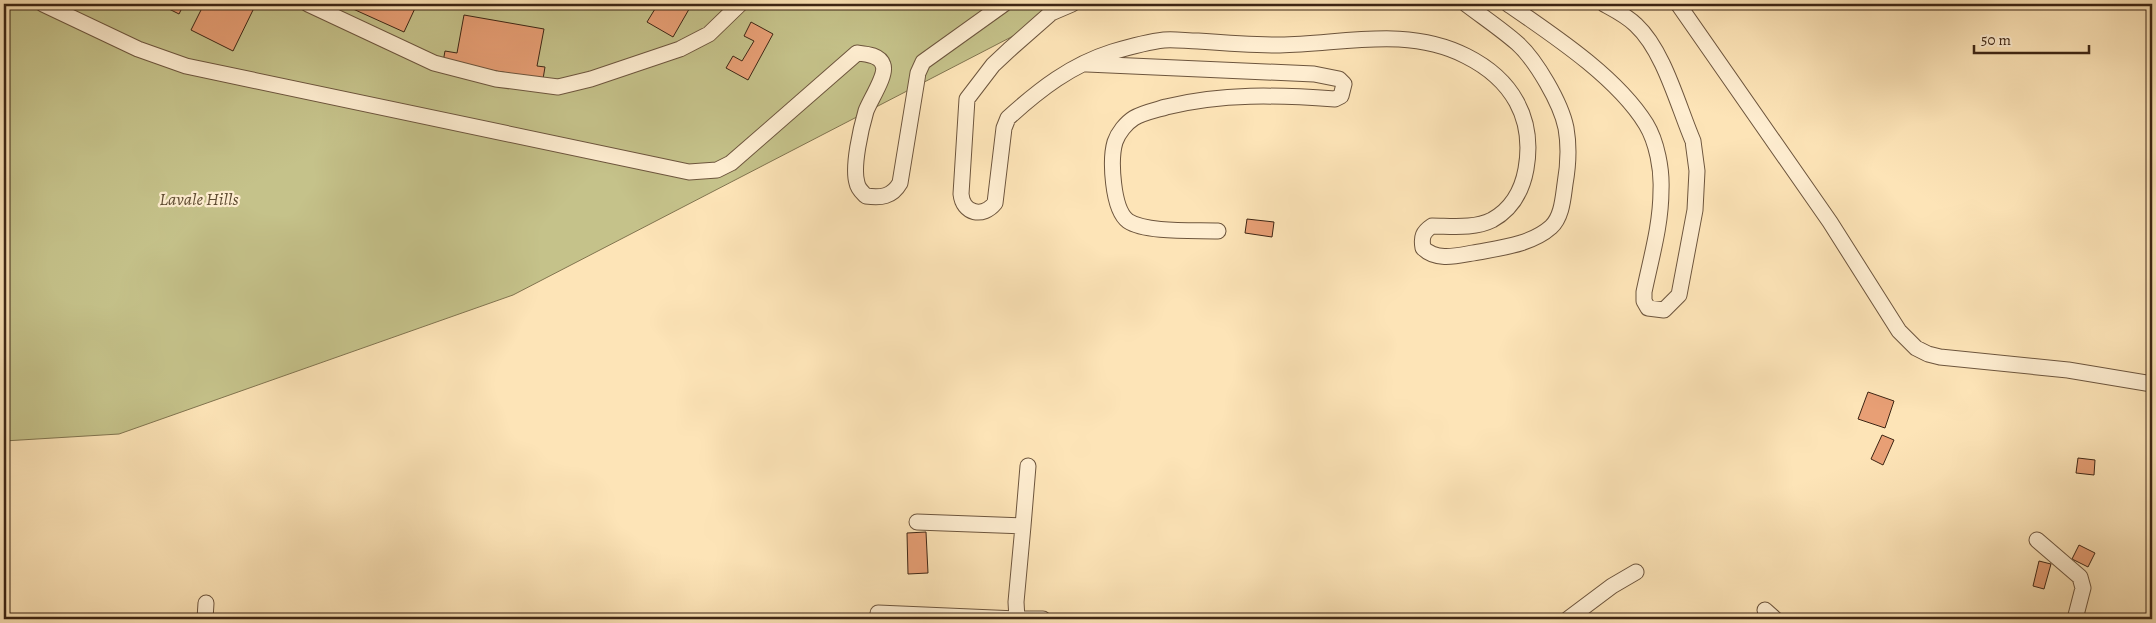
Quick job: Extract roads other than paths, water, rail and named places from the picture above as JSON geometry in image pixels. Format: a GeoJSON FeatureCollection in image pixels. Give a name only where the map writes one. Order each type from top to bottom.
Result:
{"type":"FeatureCollection","features":[{"type":"Feature","properties":{"kind":"lane"},"geometry":{"type":"LineString","coordinates":[[43,4],[138,49],[186,66],[689,172],[716,170],[731,163],[857,53],[873,55],[883,64],[884,72],[866,111],[858,150],[856,182],[866,196],[876,197],[890,194],[900,183],[918,73],[923,62],[1004,4]]}},
{"type":"Feature","properties":{"kind":"lane"},"geometry":{"type":"LineString","coordinates":[[308,4],[434,63],[496,79],[558,87],[591,79],[680,49],[709,34],[740,4]]}},
{"type":"Feature","properties":{"kind":"lane"},"geometry":{"type":"LineString","coordinates":[[1072,4],[1051,13],[1009,50],[993,65],[967,99],[961,194],[969,210],[976,213],[981,212],[995,203],[1004,128],[1008,118],[1058,76],[1113,52],[1165,40],[1281,45],[1395,38],[1426,41],[1466,56],[1483,66],[1510,92],[1524,115],[1530,145],[1521,189],[1510,206],[1501,214],[1474,225],[1432,226],[1422,236],[1423,248],[1430,254],[1442,256],[1464,255],[1526,241],[1552,226],[1560,211],[1566,179],[1566,128],[1561,112],[1533,61],[1518,44],[1466,4]]}},
{"type":"Feature","properties":{"kind":"lane"},"geometry":{"type":"LineString","coordinates":[[1508,4],[1575,51],[1628,100],[1647,125],[1654,142],[1662,189],[1659,229],[1644,292],[1644,301],[1648,308],[1664,310],[1679,295],[1694,210],[1696,156],[1693,141],[1658,56],[1645,35],[1624,15],[1604,4]]}},
{"type":"Feature","properties":{"kind":"lane"},"geometry":{"type":"LineString","coordinates":[[1678,4],[1830,222],[1906,340],[1928,354],[1940,358],[2068,370],[2152,384]]}},
{"type":"Feature","properties":{"kind":"lane"},"geometry":{"type":"LineString","coordinates":[[1083,64],[1314,74],[1339,79],[1344,84],[1341,96],[1335,99],[1250,96],[1199,99],[1134,118],[1122,130],[1115,142],[1115,199],[1121,214],[1128,221],[1150,227],[1218,231]]}},
{"type":"Feature","properties":{"kind":"lane"},"geometry":{"type":"LineString","coordinates":[[1017,619],[1016,602],[1028,466]]}},
{"type":"Feature","properties":{"kind":"lane"},"geometry":{"type":"LineString","coordinates":[[917,522],[1023,526]]}},
{"type":"Feature","properties":{"kind":"lane"},"geometry":{"type":"LineString","coordinates":[[2037,540],[2080,577],[2083,588],[2075,619]]}},
{"type":"Feature","properties":{"kind":"lane"},"geometry":{"type":"LineString","coordinates":[[1568,619],[1612,586],[1636,572]]}},
{"type":"Feature","properties":{"kind":"lane"},"geometry":{"type":"LineString","coordinates":[[205,619],[206,603]]}},
{"type":"Feature","properties":{"kind":"lane"},"geometry":{"type":"LineString","coordinates":[[878,613],[1043,619]]}},
{"type":"Feature","properties":{"kind":"park label","name":"Lavale Hills"},"geometry":{"type":"Point","coordinates":[199,199]}}]}
